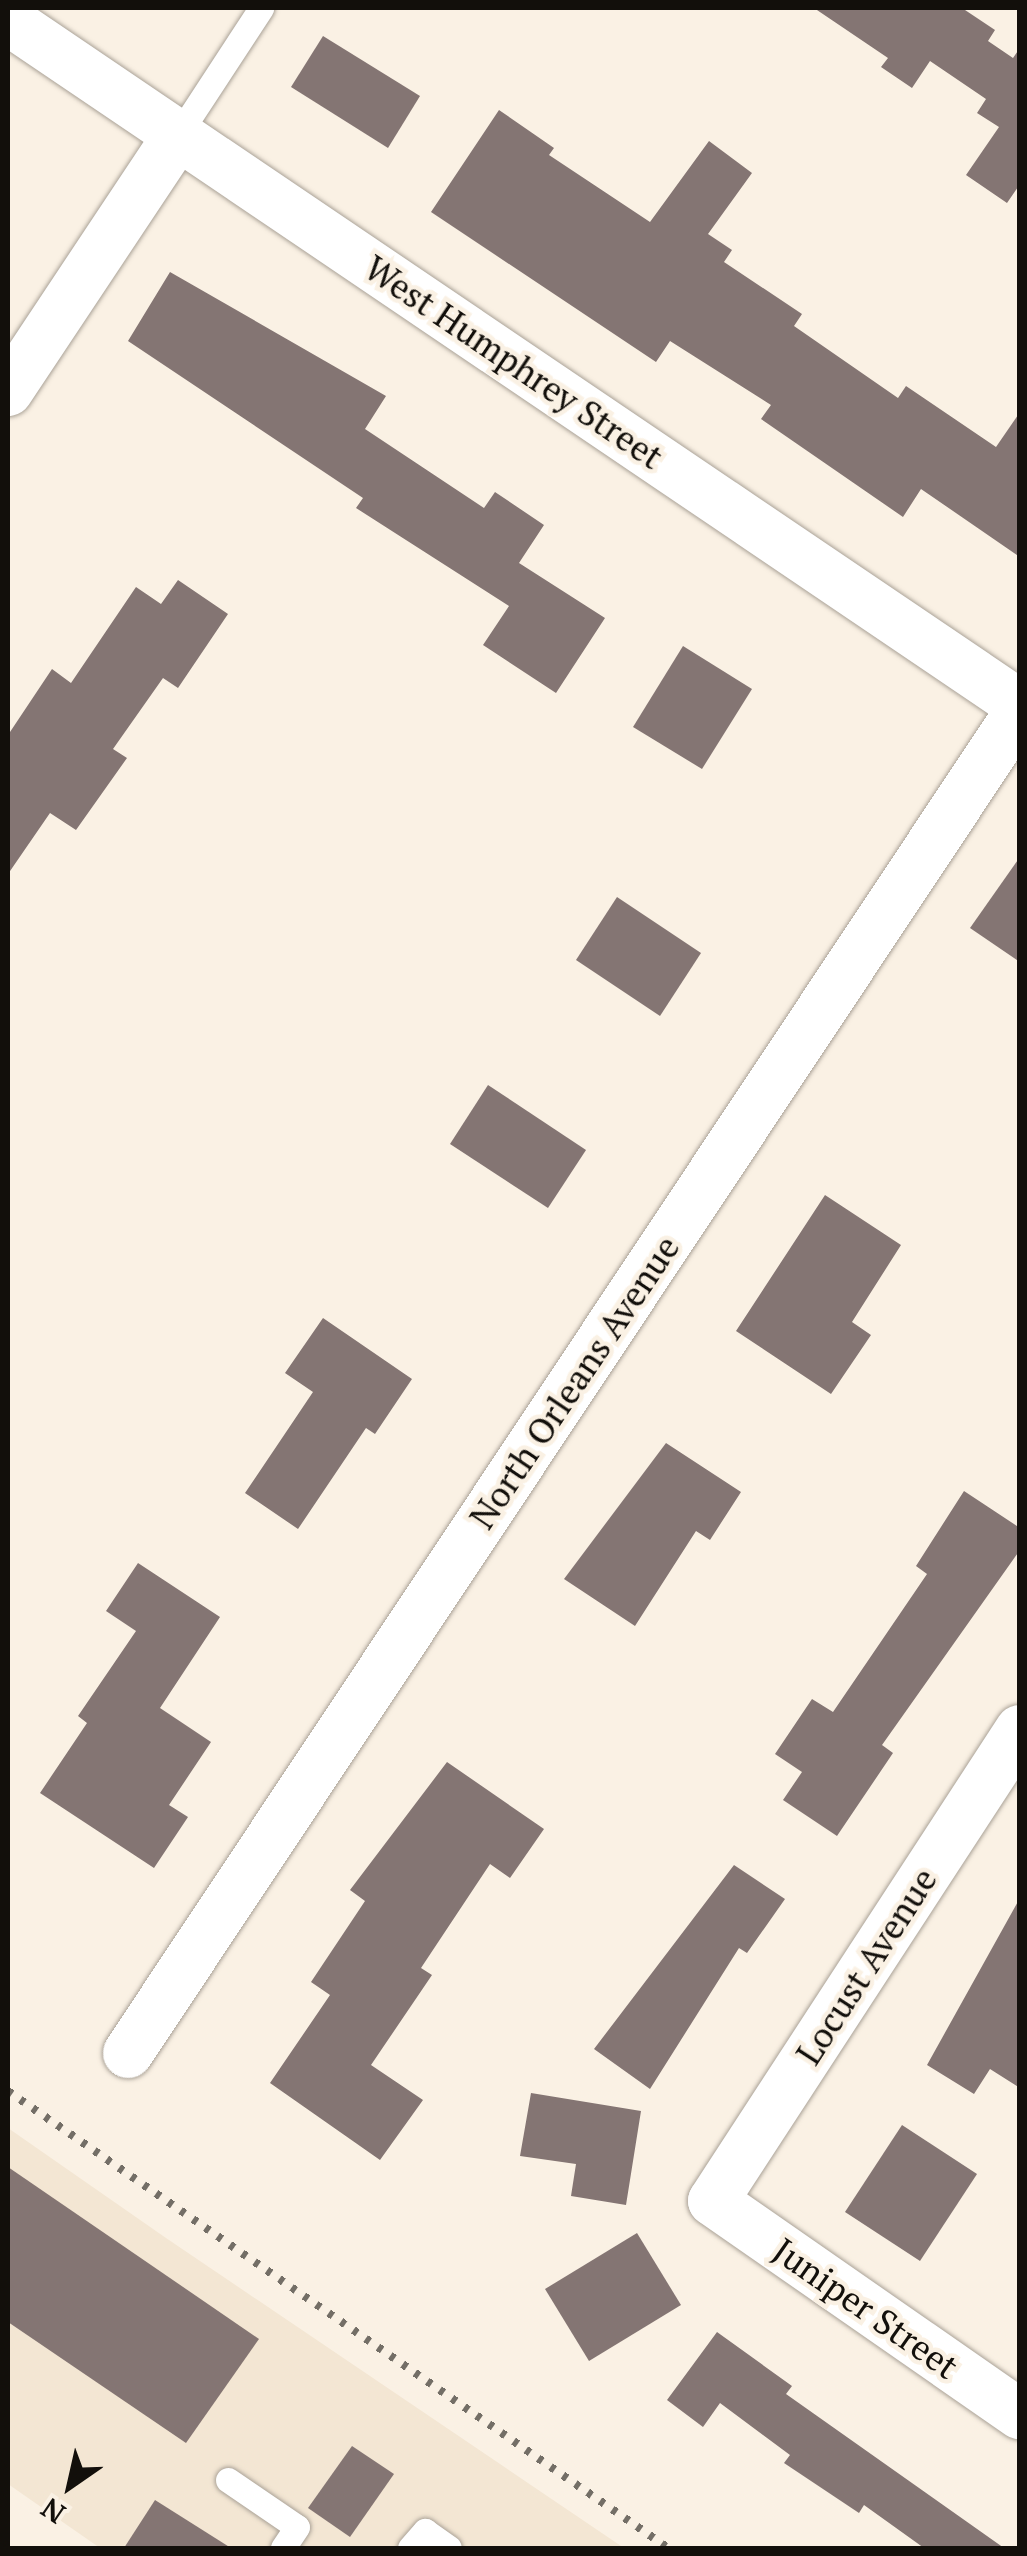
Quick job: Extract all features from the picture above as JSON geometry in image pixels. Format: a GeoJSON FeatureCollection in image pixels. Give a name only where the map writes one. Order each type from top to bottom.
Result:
{"type":"FeatureCollection","features":[{"type":"Feature","properties":{"kind":"street","name":"West Humphrey Street"},"geometry":{"type":"LineString","coordinates":[[8,20],[1020,708]]}},
{"type":"Feature","properties":{"kind":"street"},"geometry":{"type":"LineString","coordinates":[[8,390],[178,134]]}},
{"type":"Feature","properties":{"kind":"street","name":"North Orleans Avenue"},"geometry":{"type":"LineString","coordinates":[[128,2054],[1020,708]]}},
{"type":"Feature","properties":{"kind":"street","name":"Locust Avenue"},"geometry":{"type":"LineString","coordinates":[[713,2201],[1020,1730]]}},
{"type":"Feature","properties":{"kind":"street","name":"Juniper Street"},"geometry":{"type":"LineString","coordinates":[[713,2201],[1020,2414]]}},
{"type":"Feature","properties":{"kind":"lane"},"geometry":{"type":"LineString","coordinates":[[178,134],[261,8]]}},
{"type":"Feature","properties":{"kind":"lane"},"geometry":{"type":"LineString","coordinates":[[228,2480],[298,2527],[283,2548]]}},
{"type":"Feature","properties":{"kind":"lane"},"geometry":{"type":"LineString","coordinates":[[410,2548],[424,2532],[449,2548]]}},
{"type":"Feature","properties":{"kind":"shaded area"},"geometry":{"type":"Polygon","coordinates":[[[8,2128],[624,2548],[100,2548],[8,2484],[8,2128]]]}},
{"type":"Feature","properties":{"kind":"building"},"geometry":{"type":"Polygon","coordinates":[[[814,8],[962,8],[995,30],[988,41],[1013,58],[1020,48],[1020,184],[1007,203],[966,175],[999,127],[977,113],[986,99],[930,61],[912,88],[881,67],[888,58],[814,8]]]}},
{"type":"Feature","properties":{"kind":"building"},"geometry":{"type":"Polygon","coordinates":[[[323,36],[420,96],[388,148],[291,87],[323,36]]]}},
{"type":"Feature","properties":{"kind":"building"},"geometry":{"type":"Polygon","coordinates":[[[499,110],[554,148],[549,155],[650,222],[709,141],[752,173],[708,234],[732,250],[724,262],[802,314],[794,326],[898,398],[906,386],[996,447],[1020,412],[1020,557],[921,489],[903,517],[761,419],[771,405],[670,341],[656,362],[431,212],[499,110]]]}},
{"type":"Feature","properties":{"kind":"building"},"geometry":{"type":"Polygon","coordinates":[[[170,272],[386,396],[365,429],[484,508],[495,492],[544,525],[519,563],[605,618],[556,693],[483,645],[509,606],[356,508],[363,498],[128,341],[170,272]]]}},
{"type":"Feature","properties":{"kind":"building"},"geometry":{"type":"Polygon","coordinates":[[[178,580],[228,614],[178,688],[163,678],[113,749],[127,758],[76,830],[50,813],[8,874],[8,735],[52,669],[71,683],[136,587],[161,604],[178,580]]]}},
{"type":"Feature","properties":{"kind":"building"},"geometry":{"type":"Polygon","coordinates":[[[683,646],[752,689],[702,769],[633,727],[683,646]]]}},
{"type":"Feature","properties":{"kind":"building"},"geometry":{"type":"Polygon","coordinates":[[[1020,857],[1020,962],[970,928],[1020,857]]]}},
{"type":"Feature","properties":{"kind":"building"},"geometry":{"type":"Polygon","coordinates":[[[617,897],[701,953],[660,1016],[576,960],[617,897]]]}},
{"type":"Feature","properties":{"kind":"building"},"geometry":{"type":"Polygon","coordinates":[[[488,1085],[586,1150],[548,1208],[450,1144],[488,1085]]]}},
{"type":"Feature","properties":{"kind":"building"},"geometry":{"type":"Polygon","coordinates":[[[825,1195],[901,1245],[852,1322],[871,1335],[831,1394],[736,1331],[825,1195]]]}},
{"type":"Feature","properties":{"kind":"building"},"geometry":{"type":"Polygon","coordinates":[[[323,1318],[412,1379],[375,1434],[366,1428],[298,1529],[245,1493],[313,1392],[285,1373],[323,1318]]]}},
{"type":"Feature","properties":{"kind":"building"},"geometry":{"type":"Polygon","coordinates":[[[666,1443],[741,1492],[710,1540],[696,1531],[635,1626],[564,1579],[666,1443]]]}},
{"type":"Feature","properties":{"kind":"building"},"geometry":{"type":"Polygon","coordinates":[[[964,1491],[1020,1528],[1020,1550],[882,1745],[893,1753],[837,1836],[783,1800],[802,1772],[775,1754],[812,1699],[833,1712],[927,1574],[916,1566],[964,1491]]]}},
{"type":"Feature","properties":{"kind":"building"},"geometry":{"type":"Polygon","coordinates":[[[138,1563],[220,1617],[160,1708],[211,1742],[169,1805],[188,1817],[154,1868],[40,1793],[87,1723],[78,1716],[136,1631],[106,1611],[138,1563]]]}},
{"type":"Feature","properties":{"kind":"building"},"geometry":{"type":"Polygon","coordinates":[[[447,1762],[544,1829],[510,1878],[490,1864],[421,1968],[432,1975],[371,2065],[423,2100],[380,2160],[270,2083],[330,1995],[311,1982],[365,1901],[350,1890],[447,1762]]]}},
{"type":"Feature","properties":{"kind":"building"},"geometry":{"type":"Polygon","coordinates":[[[734,1865],[785,1899],[747,1953],[739,1948],[650,2089],[594,2049],[734,1865]]]}},
{"type":"Feature","properties":{"kind":"building"},"geometry":{"type":"Polygon","coordinates":[[[1020,1898],[1020,2088],[990,2069],[974,2094],[927,2065],[1020,1898]]]}},
{"type":"Feature","properties":{"kind":"building"},"geometry":{"type":"Polygon","coordinates":[[[531,2093],[641,2111],[626,2205],[571,2196],[576,2164],[520,2156],[531,2093]]]}},
{"type":"Feature","properties":{"kind":"building"},"geometry":{"type":"Polygon","coordinates":[[[902,2125],[977,2174],[920,2261],[845,2212],[902,2125]]]}},
{"type":"Feature","properties":{"kind":"building"},"geometry":{"type":"Polygon","coordinates":[[[8,2167],[259,2339],[186,2443],[8,2322],[8,2167]]]}},
{"type":"Feature","properties":{"kind":"building"},"geometry":{"type":"Polygon","coordinates":[[[637,2233],[681,2305],[589,2361],[545,2289],[637,2233]]]}},
{"type":"Feature","properties":{"kind":"building"},"geometry":{"type":"Polygon","coordinates":[[[717,2332],[792,2386],[786,2394],[1004,2548],[924,2548],[864,2505],[859,2513],[784,2463],[790,2455],[720,2403],[703,2427],[667,2400],[717,2332]]]}},
{"type":"Feature","properties":{"kind":"building"},"geometry":{"type":"Polygon","coordinates":[[[352,2446],[394,2474],[350,2537],[308,2508],[352,2446]]]}},
{"type":"Feature","properties":{"kind":"building"},"geometry":{"type":"Polygon","coordinates":[[[155,2500],[231,2548],[124,2548],[155,2500]]]}},
{"type":"Feature","properties":{"kind":"railway"},"geometry":{"type":"LineString","coordinates":[[8,2091],[668,2548]]}}]}
